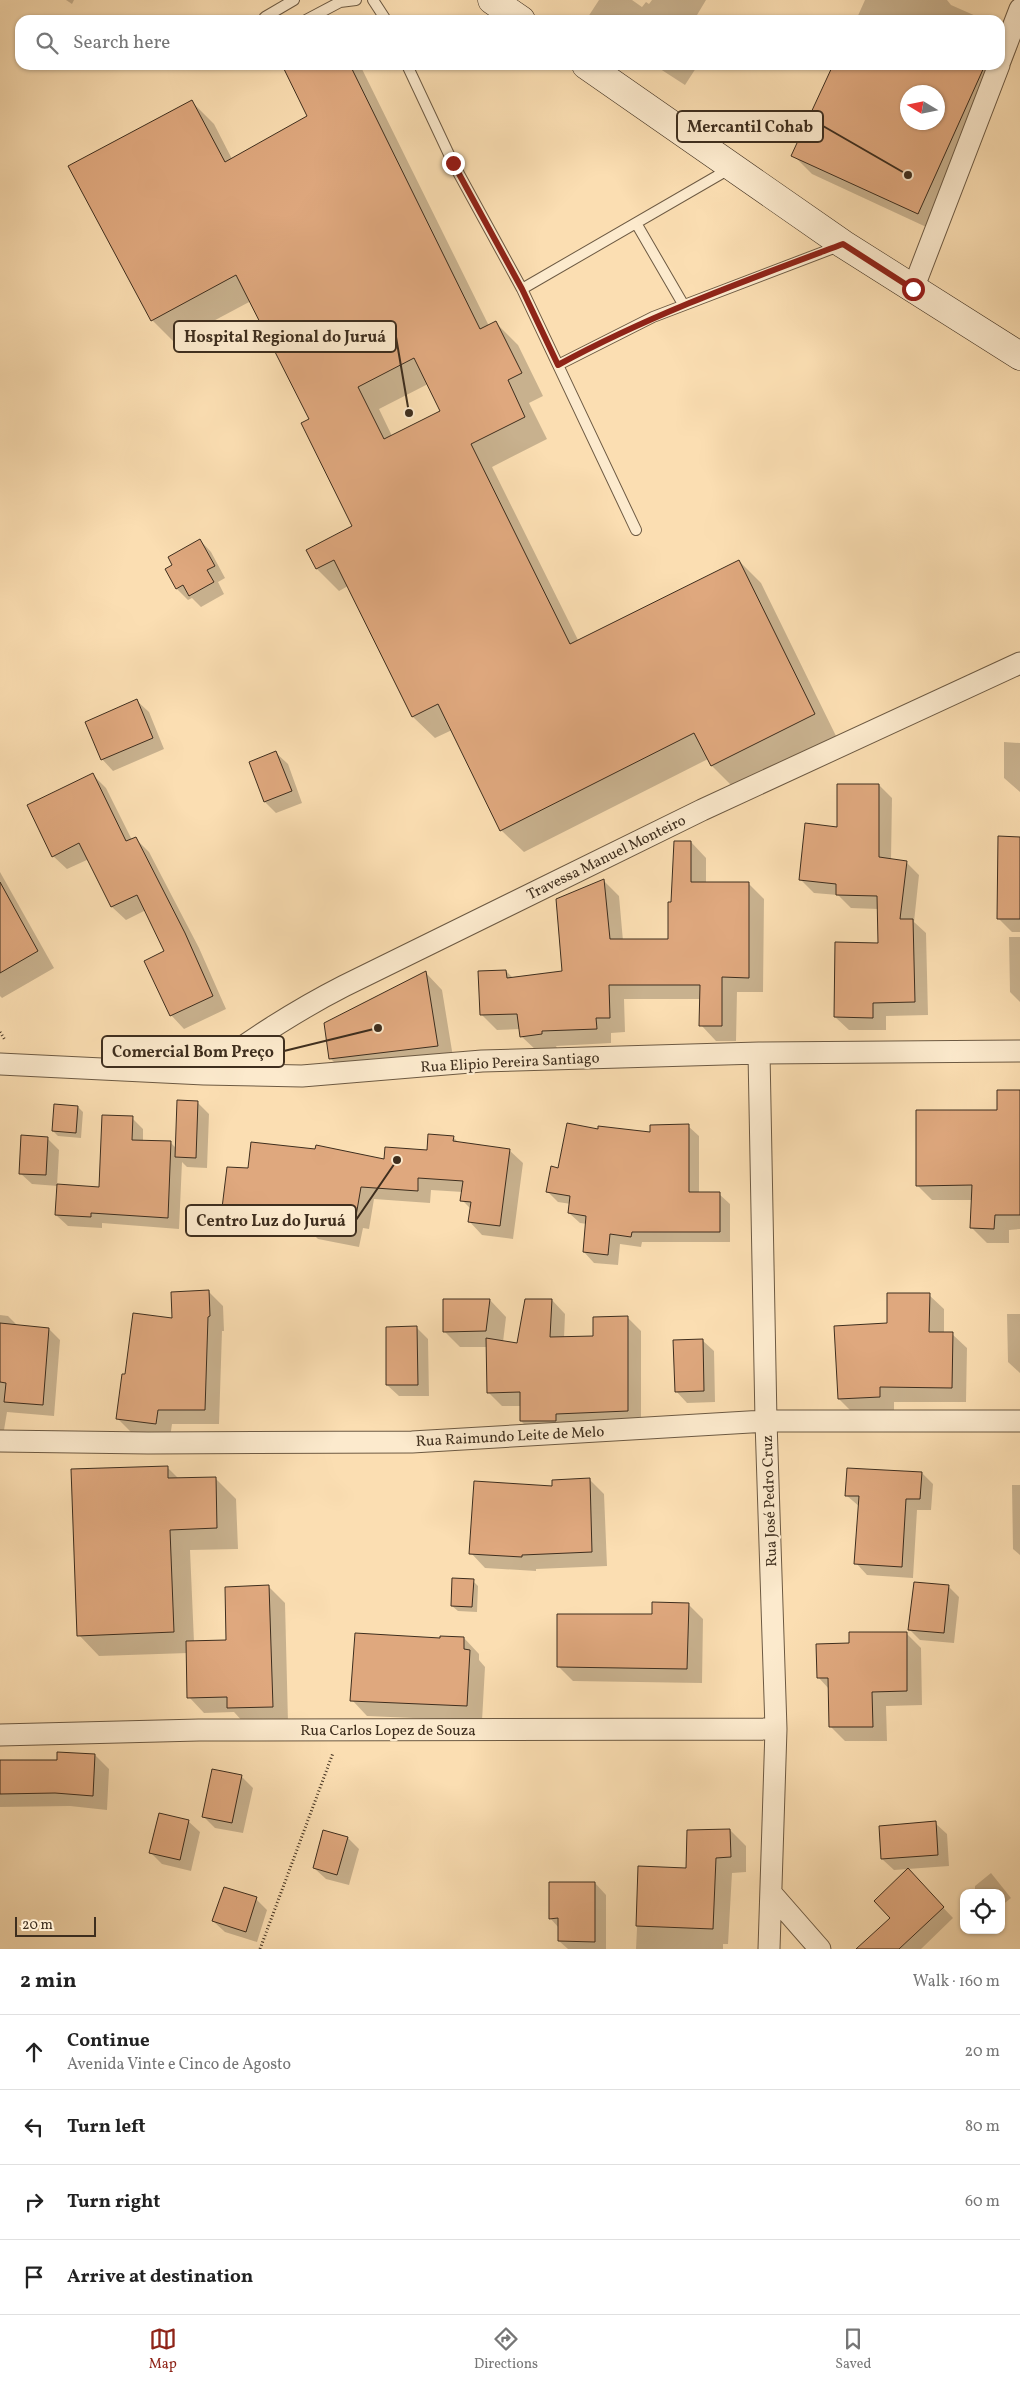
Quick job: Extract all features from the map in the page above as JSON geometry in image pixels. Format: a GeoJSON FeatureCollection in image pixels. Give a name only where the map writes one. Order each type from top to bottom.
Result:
{"type":"FeatureCollection","features":[{"type":"Feature","properties":{"kind":"main road"},"geometry":{"type":"LineString","coordinates":[[492,0],[514,15]]}},
{"type":"Feature","properties":{"kind":"main road"},"geometry":{"type":"LineString","coordinates":[[593,70],[734,166],[843,244],[1020,356]]}},
{"type":"Feature","properties":{"kind":"street"},"geometry":{"type":"LineString","coordinates":[[1005,48],[1020,9]]}},
{"type":"Feature","properties":{"kind":"street"},"geometry":{"type":"LineString","coordinates":[[913,289],[996,70]]}},
{"type":"Feature","properties":{"kind":"street","name":"Travessa Manuel Monteiro"},"geometry":{"type":"LineString","coordinates":[[204,1074],[262,1032],[296,1011],[344,986],[702,810],[1020,663]]}},
{"type":"Feature","properties":{"kind":"street","name":"Rua Elipio Pereira Santiago"},"geometry":{"type":"LineString","coordinates":[[0,1064],[204,1074],[302,1076],[482,1061],[759,1053],[1020,1051]]}},
{"type":"Feature","properties":{"kind":"street","name":"Rua José Pedro Cruz"},"geometry":{"type":"LineString","coordinates":[[759,1053],[766,1421],[776,1729],[768,1949]]}},
{"type":"Feature","properties":{"kind":"street","name":"Rua Raimundo Leite de Melo"},"geometry":{"type":"LineString","coordinates":[[0,1441],[148,1443],[412,1442],[766,1421],[1020,1421]]}},
{"type":"Feature","properties":{"kind":"street","name":"Rua Carlos Lopez de Souza"},"geometry":{"type":"LineString","coordinates":[[0,1735],[199,1730],[776,1729]]}},
{"type":"Feature","properties":{"kind":"street"},"geometry":{"type":"LineString","coordinates":[[771,1893],[820,1949]]}},
{"type":"Feature","properties":{"kind":"lane"},"geometry":{"type":"LineString","coordinates":[[270,15],[294,0]]}},
{"type":"Feature","properties":{"kind":"lane"},"geometry":{"type":"LineString","coordinates":[[315,15],[340,2],[356,0]]}},
{"type":"Feature","properties":{"kind":"lane"},"geometry":{"type":"LineString","coordinates":[[374,0],[383,15]]}},
{"type":"Feature","properties":{"kind":"lane"},"geometry":{"type":"LineString","coordinates":[[409,70],[453,163],[522,289],[636,530]]}},
{"type":"Feature","properties":{"kind":"lane"},"geometry":{"type":"LineString","coordinates":[[522,289],[734,166]]}},
{"type":"Feature","properties":{"kind":"lane"},"geometry":{"type":"LineString","coordinates":[[636,223],[684,304]]}},
{"type":"Feature","properties":{"kind":"lane"},"geometry":{"type":"LineString","coordinates":[[558,365],[598,343],[684,304],[843,244]]}},
{"type":"Feature","properties":{"kind":"path"},"geometry":{"type":"LineString","coordinates":[[260,1949],[341,1731]]}},
{"type":"Feature","properties":{"kind":"building"},"geometry":{"type":"Polygon","coordinates":[[[284,70],[352,70],[480,329],[496,321],[522,373],[508,380],[525,417],[471,444],[570,644],[739,560],[815,714],[711,766],[694,733],[500,831],[438,704],[412,717],[334,560],[316,569],[306,550],[352,526],[301,423],[309,419],[236,275],[151,321],[68,166],[192,100],[225,162],[307,116],[284,70]],[[414,358],[358,387],[384,439],[440,411],[414,358]]]}},
{"type":"Feature","properties":{"kind":"building"},"geometry":{"type":"Polygon","coordinates":[[[831,70],[983,70],[918,214],[791,156],[831,70]]]}},
{"type":"Feature","properties":{"kind":"building"},"geometry":{"type":"Polygon","coordinates":[[[200,539],[215,566],[207,570],[214,582],[189,596],[183,585],[176,589],[165,569],[172,565],[168,557],[200,539]]]}},
{"type":"Feature","properties":{"kind":"building"},"geometry":{"type":"Polygon","coordinates":[[[137,699],[153,738],[101,760],[85,722],[137,699]]]}},
{"type":"Feature","properties":{"kind":"building"},"geometry":{"type":"Polygon","coordinates":[[[276,751],[292,791],[264,802],[249,762],[276,751]]]}},
{"type":"Feature","properties":{"kind":"building"},"geometry":{"type":"Polygon","coordinates":[[[93,773],[126,841],[136,837],[185,933],[213,996],[170,1016],[144,961],[164,951],[137,895],[111,907],[79,843],[52,857],[27,805],[93,773]]]}},
{"type":"Feature","properties":{"kind":"building"},"geometry":{"type":"Polygon","coordinates":[[[837,784],[879,784],[879,857],[907,861],[900,919],[913,919],[915,1002],[873,1003],[873,1018],[834,1017],[835,942],[878,943],[877,896],[836,895],[836,884],[799,880],[805,823],[837,827],[837,784]]]}},
{"type":"Feature","properties":{"kind":"building"},"geometry":{"type":"Polygon","coordinates":[[[998,836],[1020,837],[1020,919],[997,919],[998,836]]]}},
{"type":"Feature","properties":{"kind":"building"},"geometry":{"type":"Polygon","coordinates":[[[674,841],[691,841],[691,882],[749,882],[749,978],[722,977],[722,1026],[699,1026],[700,985],[609,985],[610,1018],[596,1018],[597,1029],[542,1031],[542,1034],[520,1037],[517,1014],[480,1015],[478,971],[506,970],[507,978],[562,971],[556,899],[604,879],[610,939],[668,939],[668,902],[671,902],[674,841]]]}},
{"type":"Feature","properties":{"kind":"building"},"geometry":{"type":"Polygon","coordinates":[[[0,882],[38,951],[0,973],[0,882]]]}},
{"type":"Feature","properties":{"kind":"building"},"geometry":{"type":"Polygon","coordinates":[[[426,971],[438,1046],[329,1059],[324,1023],[426,971]]]}},
{"type":"Feature","properties":{"kind":"building"},"geometry":{"type":"Polygon","coordinates":[[[997,1090],[1020,1090],[1020,1215],[995,1215],[994,1229],[970,1228],[972,1185],[916,1186],[916,1110],[997,1110],[997,1090]]]}},
{"type":"Feature","properties":{"kind":"building"},"geometry":{"type":"Polygon","coordinates":[[[177,1100],[198,1101],[196,1158],[175,1157],[177,1100]]]}},
{"type":"Feature","properties":{"kind":"building"},"geometry":{"type":"Polygon","coordinates":[[[54,1104],[78,1106],[76,1133],[52,1131],[54,1104]]]}},
{"type":"Feature","properties":{"kind":"building"},"geometry":{"type":"Polygon","coordinates":[[[102,1115],[133,1116],[132,1140],[171,1141],[168,1218],[91,1213],[91,1217],[55,1215],[57,1184],[99,1187],[102,1115]]]}},
{"type":"Feature","properties":{"kind":"building"},"geometry":{"type":"Polygon","coordinates":[[[567,1123],[598,1129],[598,1126],[650,1132],[650,1125],[689,1124],[689,1192],[720,1192],[720,1232],[632,1232],[631,1237],[610,1234],[608,1255],[583,1252],[586,1216],[568,1213],[570,1196],[546,1192],[551,1166],[558,1168],[567,1123]]]}},
{"type":"Feature","properties":{"kind":"building"},"geometry":{"type":"Polygon","coordinates":[[[428,1134],[454,1136],[453,1141],[510,1149],[500,1226],[468,1222],[471,1202],[460,1201],[463,1181],[418,1178],[418,1191],[361,1187],[356,1216],[350,1215],[346,1234],[304,1226],[305,1216],[263,1212],[262,1218],[240,1215],[241,1209],[222,1208],[227,1167],[248,1168],[251,1142],[315,1149],[316,1145],[384,1159],[385,1147],[427,1150],[428,1134]]]}},
{"type":"Feature","properties":{"kind":"building"},"geometry":{"type":"Polygon","coordinates":[[[21,1135],[48,1137],[46,1175],[19,1174],[21,1135]]]}},
{"type":"Feature","properties":{"kind":"building"},"geometry":{"type":"Polygon","coordinates":[[[209,1290],[210,1316],[208,1317],[205,1410],[158,1410],[156,1424],[116,1419],[122,1374],[125,1374],[133,1313],[172,1318],[171,1292],[209,1290]]]}},
{"type":"Feature","properties":{"kind":"building"},"geometry":{"type":"Polygon","coordinates":[[[887,1293],[930,1293],[929,1332],[953,1332],[952,1388],[880,1387],[880,1397],[838,1399],[834,1326],[887,1323],[887,1293]]]}},
{"type":"Feature","properties":{"kind":"building"},"geometry":{"type":"Polygon","coordinates":[[[443,1299],[490,1299],[486,1331],[443,1332],[443,1299]]]}},
{"type":"Feature","properties":{"kind":"building"},"geometry":{"type":"Polygon","coordinates":[[[525,1299],[552,1299],[550,1337],[593,1336],[593,1317],[628,1316],[628,1411],[556,1414],[556,1421],[520,1421],[520,1392],[487,1393],[486,1338],[517,1343],[525,1299]]]}},
{"type":"Feature","properties":{"kind":"building"},"geometry":{"type":"Polygon","coordinates":[[[0,1323],[49,1328],[43,1405],[4,1402],[6,1383],[0,1382],[0,1323]]]}},
{"type":"Feature","properties":{"kind":"building"},"geometry":{"type":"Polygon","coordinates":[[[417,1326],[418,1385],[386,1385],[386,1327],[417,1326]]]}},
{"type":"Feature","properties":{"kind":"building"},"geometry":{"type":"Polygon","coordinates":[[[703,1339],[704,1391],[675,1392],[673,1340],[703,1339]]]}},
{"type":"Feature","properties":{"kind":"building"},"geometry":{"type":"Polygon","coordinates":[[[168,1466],[168,1478],[216,1477],[217,1528],[170,1530],[174,1632],[77,1636],[71,1469],[168,1466]]]}},
{"type":"Feature","properties":{"kind":"building"},"geometry":{"type":"Polygon","coordinates":[[[847,1468],[922,1472],[920,1499],[906,1499],[902,1567],[854,1564],[859,1496],[845,1496],[847,1468]]]}},
{"type":"Feature","properties":{"kind":"building"},"geometry":{"type":"Polygon","coordinates":[[[590,1478],[592,1552],[522,1555],[522,1557],[469,1554],[474,1481],[552,1486],[552,1480],[590,1478]]]}},
{"type":"Feature","properties":{"kind":"building"},"geometry":{"type":"Polygon","coordinates":[[[452,1578],[474,1579],[472,1607],[451,1606],[452,1578]]]}},
{"type":"Feature","properties":{"kind":"building"},"geometry":{"type":"Polygon","coordinates":[[[914,1582],[949,1585],[944,1633],[908,1630],[914,1582]]]}},
{"type":"Feature","properties":{"kind":"building"},"geometry":{"type":"Polygon","coordinates":[[[269,1585],[273,1707],[227,1708],[227,1697],[187,1698],[186,1641],[226,1640],[225,1587],[269,1585]]]}},
{"type":"Feature","properties":{"kind":"building"},"geometry":{"type":"Polygon","coordinates":[[[652,1602],[689,1603],[687,1669],[557,1667],[557,1614],[652,1614],[652,1602]]]}},
{"type":"Feature","properties":{"kind":"building"},"geometry":{"type":"Polygon","coordinates":[[[849,1632],[907,1632],[907,1691],[872,1692],[873,1727],[829,1727],[828,1678],[817,1678],[816,1644],[849,1643],[849,1632]]]}},
{"type":"Feature","properties":{"kind":"building"},"geometry":{"type":"Polygon","coordinates":[[[355,1633],[440,1638],[440,1636],[464,1637],[464,1649],[470,1650],[467,1706],[350,1701],[355,1633]]]}},
{"type":"Feature","properties":{"kind":"building"},"geometry":{"type":"Polygon","coordinates":[[[57,1752],[95,1754],[93,1796],[55,1793],[0,1794],[0,1760],[57,1760],[57,1752]]]}},
{"type":"Feature","properties":{"kind":"building"},"geometry":{"type":"Polygon","coordinates":[[[212,1769],[242,1775],[232,1823],[202,1817],[212,1769]]]}},
{"type":"Feature","properties":{"kind":"building"},"geometry":{"type":"Polygon","coordinates":[[[159,1813],[189,1820],[180,1860],[149,1853],[159,1813]]]}},
{"type":"Feature","properties":{"kind":"building"},"geometry":{"type":"Polygon","coordinates":[[[936,1821],[938,1855],[881,1859],[879,1826],[936,1821]]]}},
{"type":"Feature","properties":{"kind":"building"},"geometry":{"type":"Polygon","coordinates":[[[730,1829],[731,1857],[716,1858],[713,1929],[636,1926],[638,1866],[686,1868],[687,1830],[730,1829]]]}},
{"type":"Feature","properties":{"kind":"building"},"geometry":{"type":"Polygon","coordinates":[[[323,1830],[348,1837],[337,1875],[313,1868],[323,1830]]]}},
{"type":"Feature","properties":{"kind":"building"},"geometry":{"type":"Polygon","coordinates":[[[908,1868],[944,1907],[899,1949],[856,1949],[890,1918],[874,1901],[908,1868]]]}},
{"type":"Feature","properties":{"kind":"building"},"geometry":{"type":"Polygon","coordinates":[[[549,1882],[595,1882],[595,1942],[558,1941],[558,1918],[549,1919],[549,1882]]]}},
{"type":"Feature","properties":{"kind":"building"},"geometry":{"type":"Polygon","coordinates":[[[224,1887],[257,1897],[246,1932],[212,1921],[224,1887]]]}},
{"type":"Feature","properties":{"kind":"place","name":"Mercantil Cohab"},"geometry":{"type":"Point","coordinates":[908,175]}},
{"type":"Feature","properties":{"kind":"place","name":"Hospital Regional do Juruá"},"geometry":{"type":"Point","coordinates":[409,413]}},
{"type":"Feature","properties":{"kind":"place","name":"Comercial Bom Preço"},"geometry":{"type":"Point","coordinates":[378,1028]}},
{"type":"Feature","properties":{"kind":"place","name":"Centro Luz do Juruá"},"geometry":{"type":"Point","coordinates":[397,1160]}},
{"type":"Feature","properties":{"kind":"route"},"geometry":{"type":"LineString","coordinates":[[453,163],[522,289],[558,365],[598,343],[653,317],[843,244],[913,289]]}}]}
